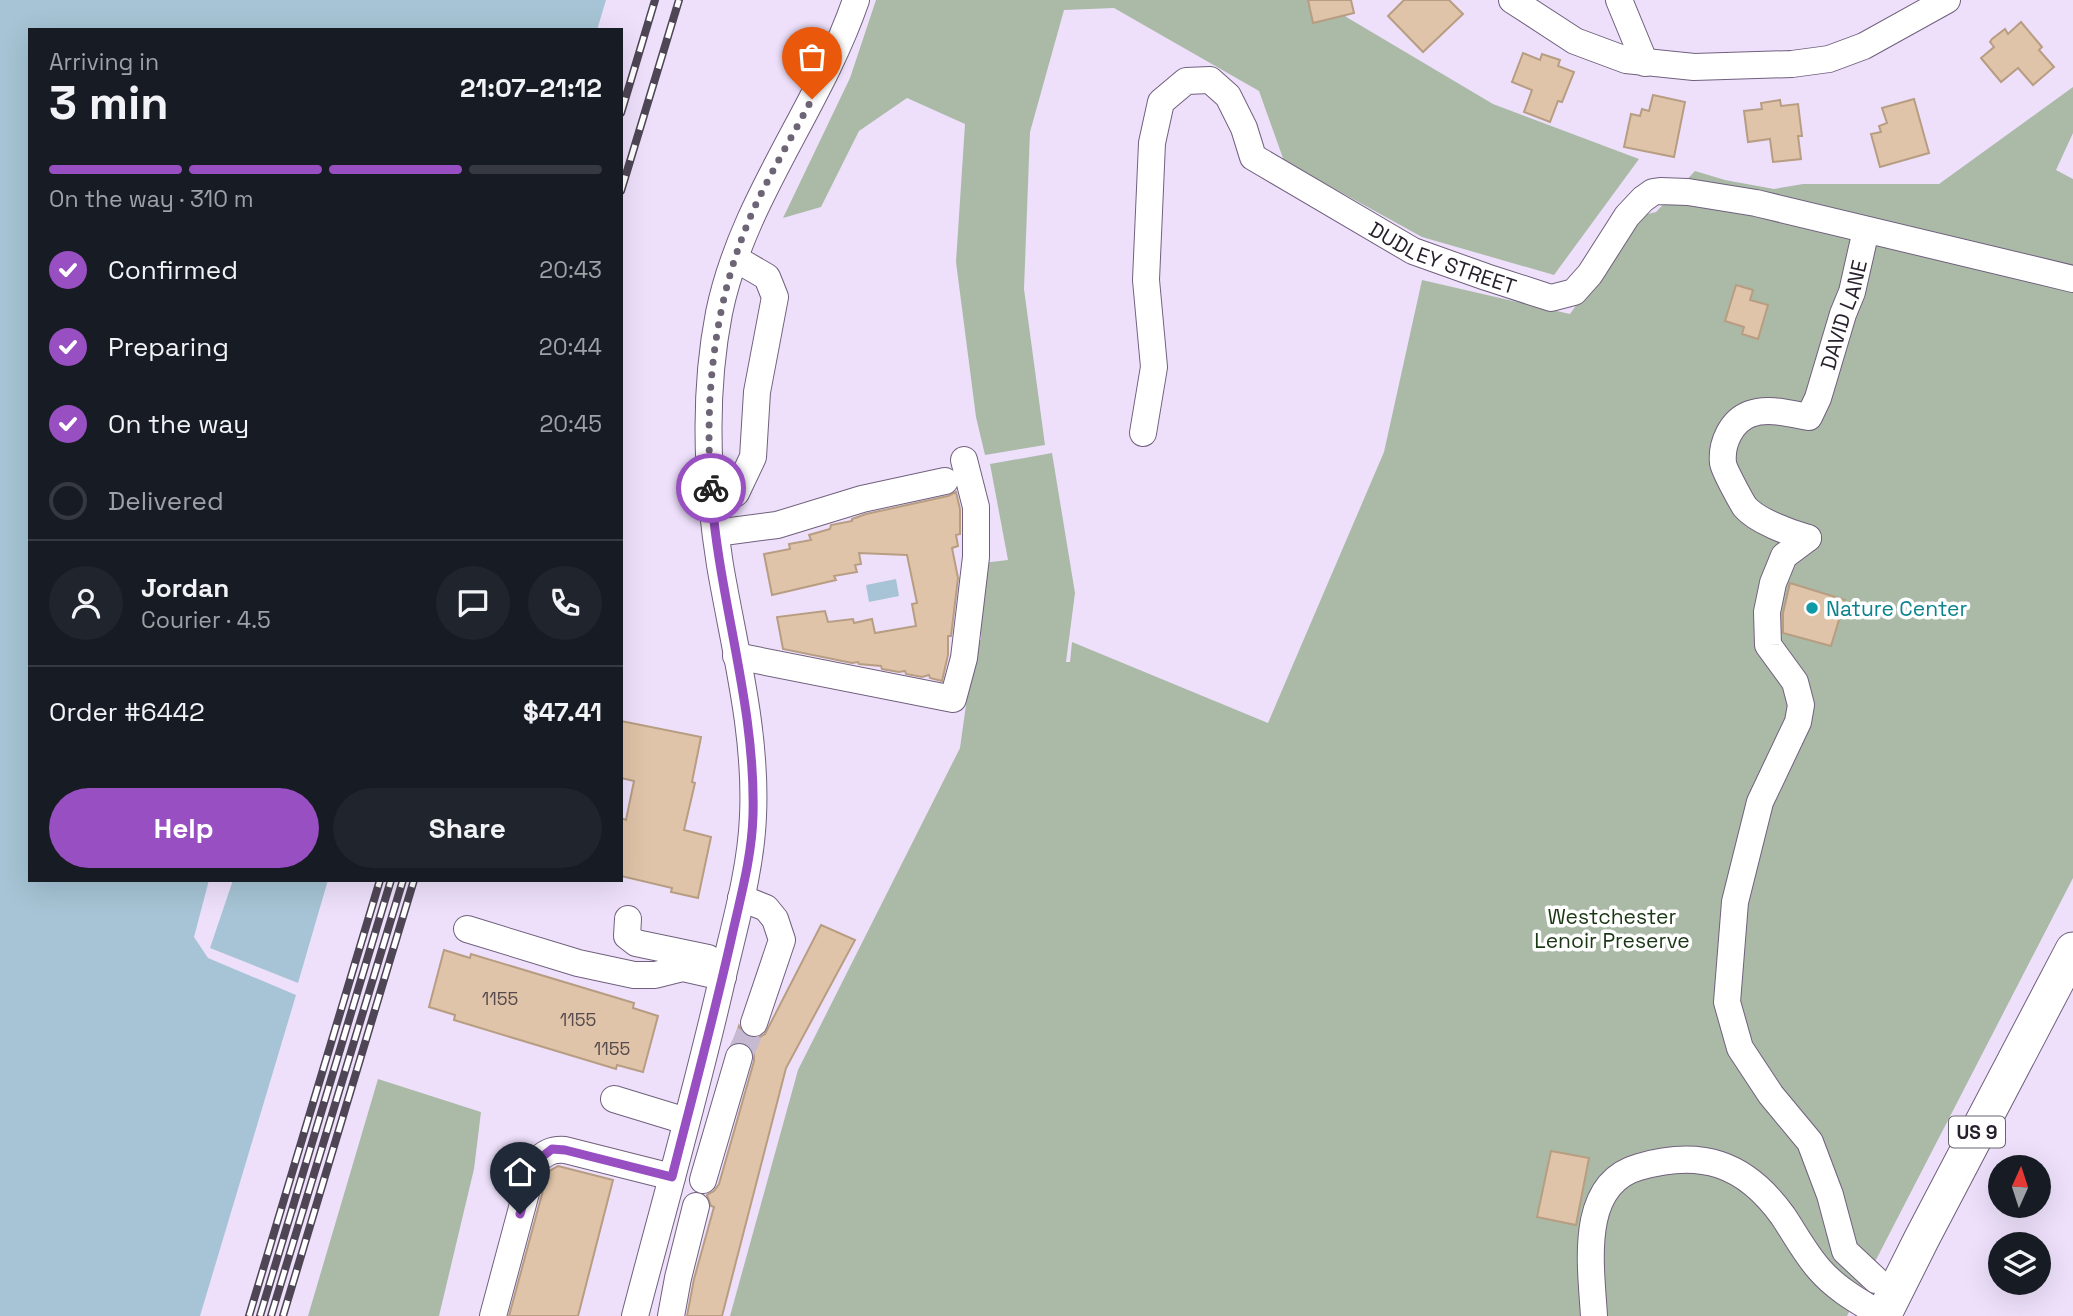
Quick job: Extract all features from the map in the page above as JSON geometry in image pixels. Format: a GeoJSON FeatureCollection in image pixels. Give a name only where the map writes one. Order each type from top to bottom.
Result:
{"type":"FeatureCollection","features":[{"type":"Feature","properties":{"kind":"main road","name":"US 9"},"geometry":{"type":"LineString","coordinates":[[1883,1316],[2073,950]]}},
{"type":"Feature","properties":{"kind":"street"},"geometry":{"type":"LineString","coordinates":[[635,1316],[725,970],[741,898],[753,817],[751,760],[714,520],[709,457],[710,389],[719,314],[756,204],[842,39],[856,0]]}},
{"type":"Feature","properties":{"kind":"street"},"geometry":{"type":"LineString","coordinates":[[1512,0],[1575,41],[1626,60],[1694,67],[1792,64],[1829,59],[1864,46],[1947,0]]}},
{"type":"Feature","properties":{"kind":"street"},"geometry":{"type":"LineString","coordinates":[[1619,0],[1644,63]]}},
{"type":"Feature","properties":{"kind":"street","name":"DUDLEY STREET"},"geometry":{"type":"LineString","coordinates":[[1143,433],[1154,367],[1146,280],[1152,143],[1161,102],[1186,81],[1210,80],[1228,96],[1244,128],[1253,157],[1413,251],[1551,298],[1574,292],[1590,274],[1627,216],[1653,192],[1688,192],[1756,203],[2073,279]]}},
{"type":"Feature","properties":{"kind":"street","name":"DAVID LANE"},"geometry":{"type":"LineString","coordinates":[[1866,230],[1852,292],[1818,398],[1809,417],[1773,411],[1751,413],[1737,422],[1729,432],[1725,446],[1723,464],[1746,508],[1782,531],[1808,538],[1784,556],[1773,583],[1767,612],[1768,645],[1796,682],[1801,705],[1798,723],[1760,802],[1735,901],[1727,1002],[1740,1048],[1771,1095],[1810,1142],[1830,1195],[1845,1251],[1876,1280]]}},
{"type":"Feature","properties":{"kind":"street"},"geometry":{"type":"LineString","coordinates":[[714,520],[736,492],[753,457],[757,392],[775,297],[767,277],[736,259]]}},
{"type":"Feature","properties":{"kind":"street"},"geometry":{"type":"LineString","coordinates":[[736,656],[953,699],[964,658],[976,557],[976,507],[964,460]]}},
{"type":"Feature","properties":{"kind":"street"},"geometry":{"type":"LineString","coordinates":[[714,520],[777,525],[862,499],[945,481]]}},
{"type":"Feature","properties":{"kind":"street"},"geometry":{"type":"LineString","coordinates":[[741,898],[766,908],[775,919],[782,940],[754,1023]]}},
{"type":"Feature","properties":{"kind":"street"},"geometry":{"type":"LineString","coordinates":[[628,919],[627,936],[636,943],[725,970]]}},
{"type":"Feature","properties":{"kind":"street"},"geometry":{"type":"LineString","coordinates":[[467,929],[578,963],[634,975],[655,975],[683,968],[725,970]]}},
{"type":"Feature","properties":{"kind":"street"},"geometry":{"type":"LineString","coordinates":[[703,1180],[739,1057]]}},
{"type":"Feature","properties":{"kind":"street"},"geometry":{"type":"LineString","coordinates":[[614,1099],[686,1121]]}},
{"type":"Feature","properties":{"kind":"street"},"geometry":{"type":"LineString","coordinates":[[493,1316],[534,1163],[543,1154],[552,1149],[565,1150],[672,1177]]}},
{"type":"Feature","properties":{"kind":"street"},"geometry":{"type":"LineString","coordinates":[[1594,1316],[1593,1231],[1600,1198],[1610,1182],[1626,1171],[1669,1159],[1684,1158],[1720,1163],[1754,1184],[1770,1200],[1824,1274],[1845,1293],[1883,1316]]}},
{"type":"Feature","properties":{"kind":"street"},"geometry":{"type":"LineString","coordinates":[[671,1316],[696,1206]]}},
{"type":"Feature","properties":{"kind":"green space"},"geometry":{"type":"Polygon","coordinates":[[[876,0],[1324,0],[1348,18],[1493,104],[1639,159],[1554,275],[1422,237],[1284,161],[1259,91],[1114,8],[1064,10],[1030,132],[1024,289],[1045,445],[985,455],[976,417],[956,262],[965,124],[907,98],[859,131],[821,207],[783,218],[850,78],[876,0]]]}},
{"type":"Feature","properties":{"kind":"green space","name":"Westchester Lenoir Preserve"},"geometry":{"type":"Polygon","coordinates":[[[2073,87],[2073,133],[2056,170],[2073,179],[2073,878],[1847,1316],[730,1316],[798,1070],[960,748],[975,640],[981,640],[982,563],[1008,560],[990,464],[1052,453],[1075,593],[1066,662],[1070,662],[1072,642],[1268,723],[1384,452],[1422,280],[1570,314],[1639,216],[1656,212],[1695,171],[1725,180],[1774,189],[1803,184],[1939,184],[2073,87]]]}},
{"type":"Feature","properties":{"kind":"green space"},"geometry":{"type":"Polygon","coordinates":[[[378,1079],[481,1112],[474,1169],[439,1316],[308,1316],[378,1079]]]}},
{"type":"Feature","properties":{"kind":"water"},"geometry":{"type":"Polygon","coordinates":[[[0,0],[606,0],[598,28],[28,28],[28,882],[208,882],[194,937],[208,958],[296,995],[200,1316],[0,1316],[0,0]]]}},
{"type":"Feature","properties":{"kind":"water"},"geometry":{"type":"Polygon","coordinates":[[[896,579],[899,596],[869,602],[866,585],[896,579]]]}},
{"type":"Feature","properties":{"kind":"water"},"geometry":{"type":"Polygon","coordinates":[[[232,882],[327,882],[298,983],[210,948],[232,882]]]}},
{"type":"Feature","properties":{"kind":"building"},"geometry":{"type":"Polygon","coordinates":[[[1308,0],[1351,0],[1354,13],[1313,23],[1308,0]]]}},
{"type":"Feature","properties":{"kind":"building"},"geometry":{"type":"Polygon","coordinates":[[[1404,0],[1449,0],[1463,14],[1423,52],[1388,16],[1404,0]]]}},
{"type":"Feature","properties":{"kind":"building"},"geometry":{"type":"Polygon","coordinates":[[[2021,22],[2042,47],[2039,50],[2054,67],[2033,85],[2018,68],[2001,82],[1981,58],[1994,47],[1990,42],[1992,39],[2005,29],[2008,34],[2021,22]]]}},
{"type":"Feature","properties":{"kind":"building"},"geometry":{"type":"Polygon","coordinates":[[[1523,53],[1540,60],[1542,54],[1560,60],[1558,66],[1574,72],[1562,102],[1558,101],[1550,122],[1524,112],[1532,90],[1512,82],[1523,53]]]}},
{"type":"Feature","properties":{"kind":"building"},"geometry":{"type":"Polygon","coordinates":[[[1653,95],[1685,102],[1674,157],[1624,147],[1631,114],[1640,116],[1642,109],[1649,111],[1653,95]]]}},
{"type":"Feature","properties":{"kind":"building"},"geometry":{"type":"Polygon","coordinates":[[[1914,99],[1929,153],[1880,167],[1871,134],[1881,132],[1879,126],[1887,123],[1882,108],[1914,99]]]}},
{"type":"Feature","properties":{"kind":"building"},"geometry":{"type":"Polygon","coordinates":[[[1780,100],[1781,106],[1798,104],[1802,136],[1798,136],[1801,159],[1773,162],[1770,139],[1748,142],[1744,111],[1762,109],[1761,103],[1780,100]]]}},
{"type":"Feature","properties":{"kind":"building"},"geometry":{"type":"Polygon","coordinates":[[[1736,285],[1753,290],[1750,300],[1768,305],[1758,339],[1742,334],[1744,327],[1725,321],[1736,285]]]}},
{"type":"Feature","properties":{"kind":"building"},"geometry":{"type":"Polygon","coordinates":[[[956,492],[960,509],[960,534],[956,535],[958,546],[952,548],[958,578],[942,681],[930,678],[929,675],[922,677],[906,674],[905,671],[882,669],[881,666],[783,649],[777,617],[825,611],[828,622],[853,619],[854,623],[872,619],[875,633],[916,626],[912,604],[917,603],[907,555],[859,553],[861,564],[855,565],[857,572],[834,576],[836,580],[772,595],[764,554],[790,549],[789,544],[811,540],[809,535],[830,529],[831,525],[956,492]]]}},
{"type":"Feature","properties":{"kind":"building","name":"Nature Center"},"geometry":{"type":"Polygon","coordinates":[[[1790,583],[1845,600],[1831,646],[1783,633],[1783,613],[1790,583]]]}},
{"type":"Feature","properties":{"kind":"building"},"geometry":{"type":"Polygon","coordinates":[[[623,721],[701,737],[692,782],[695,783],[684,830],[711,837],[698,898],[671,892],[672,888],[623,876],[623,819],[626,820],[634,781],[623,778],[623,721]]]}},
{"type":"Feature","properties":{"kind":"building"},"geometry":{"type":"Polygon","coordinates":[[[821,925],[855,940],[786,1068],[722,1316],[687,1316],[694,1279],[714,1207],[707,1195],[719,1184],[754,1061],[750,1046],[743,1042],[734,1042],[739,1026],[743,1034],[750,1038],[765,1034],[821,925]]]}},
{"type":"Feature","properties":{"kind":"building"},"geometry":{"type":"Polygon","coordinates":[[[444,950],[470,958],[471,954],[634,1003],[633,1008],[658,1016],[643,1072],[617,1065],[616,1069],[454,1020],[455,1015],[429,1007],[444,950]]]}},
{"type":"Feature","properties":{"kind":"building"},"geometry":{"type":"Polygon","coordinates":[[[1551,1151],[1589,1158],[1576,1225],[1537,1217],[1551,1151]]]}},
{"type":"Feature","properties":{"kind":"building"},"geometry":{"type":"Polygon","coordinates":[[[558,1166],[613,1180],[578,1316],[509,1316],[548,1172],[558,1166]]]}},
{"type":"Feature","properties":{"kind":"tunnel"},"geometry":{"type":"LineString","coordinates":[[739,1057],[754,1023]]}},
{"type":"Feature","properties":{"kind":"railway"},"geometry":{"type":"LineString","coordinates":[[623,106],[655,0]]}},
{"type":"Feature","properties":{"kind":"railway"},"geometry":{"type":"LineString","coordinates":[[623,184],[679,0]]}},
{"type":"Feature","properties":{"kind":"railway"},"geometry":{"type":"LineString","coordinates":[[249,1316],[379,882]]}},
{"type":"Feature","properties":{"kind":"railway"},"geometry":{"type":"LineString","coordinates":[[260,1316],[390,882]]}},
{"type":"Feature","properties":{"kind":"railway"},"geometry":{"type":"LineString","coordinates":[[271,1316],[402,882]]}},
{"type":"Feature","properties":{"kind":"railway"},"geometry":{"type":"LineString","coordinates":[[283,1316],[413,882]]}},
{"type":"Feature","properties":{"kind":"way so far"},"geometry":{"type":"LineString","coordinates":[[711,488],[710,389],[719,314],[726,285],[756,204],[812,99]]}},
{"type":"Feature","properties":{"kind":"place","name":"Nature Center"},"geometry":{"type":"Point","coordinates":[1812,608]}},
{"type":"Feature","properties":{"kind":"route"},"geometry":{"type":"LineString","coordinates":[[520,1214],[534,1163],[552,1149],[672,1177],[714,1016],[743,887],[753,817],[751,760],[745,707],[720,562],[711,488]]}}]}
